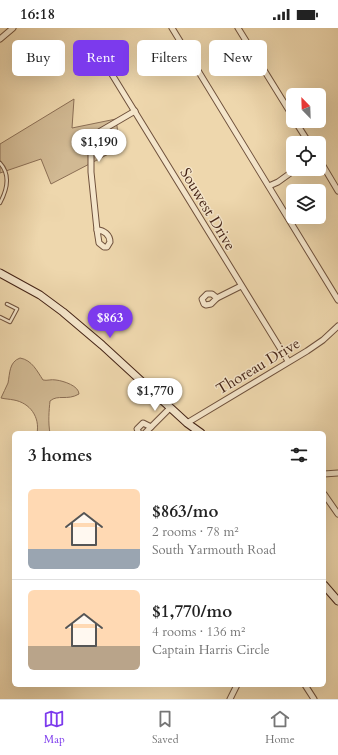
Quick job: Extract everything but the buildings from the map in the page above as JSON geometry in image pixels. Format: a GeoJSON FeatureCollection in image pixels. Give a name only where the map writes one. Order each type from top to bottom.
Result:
{"type":"FeatureCollection","features":[{"type":"Feature","properties":{"kind":"main road"},"geometry":{"type":"LineString","coordinates":[[0,273],[40,296],[62,312],[108,350],[170,408],[198,431]]}},
{"type":"Feature","properties":{"kind":"main road"},"geometry":{"type":"LineString","coordinates":[[326,587],[338,601]]}},
{"type":"Feature","properties":{"kind":"street"},"geometry":{"type":"LineString","coordinates":[[0,39],[13,28]]}},
{"type":"Feature","properties":{"kind":"street"},"geometry":{"type":"LineString","coordinates":[[172,28],[338,300]]}},
{"type":"Feature","properties":{"kind":"street"},"geometry":{"type":"LineString","coordinates":[[238,28],[286,106]]}},
{"type":"Feature","properties":{"kind":"street","name":"Souwest Drive"},"geometry":{"type":"LineString","coordinates":[[113,76],[288,362]]}},
{"type":"Feature","properties":{"kind":"street"},"geometry":{"type":"LineString","coordinates":[[97,230],[90,172],[90,147],[92,141],[99,132],[135,111]]}},
{"type":"Feature","properties":{"kind":"street"},"geometry":{"type":"LineString","coordinates":[[326,170],[338,190]]}},
{"type":"Feature","properties":{"kind":"street"},"geometry":{"type":"LineString","coordinates":[[269,186],[286,176]]}},
{"type":"Feature","properties":{"kind":"street"},"geometry":{"type":"LineString","coordinates":[[217,298],[241,286]]}},
{"type":"Feature","properties":{"kind":"street","name":"Thoreau Drive"},"geometry":{"type":"LineString","coordinates":[[187,423],[323,340],[338,326]]}},
{"type":"Feature","properties":{"kind":"street"},"geometry":{"type":"LineString","coordinates":[[147,431],[170,408]]}},
{"type":"Feature","properties":{"kind":"street"},"geometry":{"type":"LineString","coordinates":[[138,431],[137,429],[143,423],[151,427]]}},
{"type":"Feature","properties":{"kind":"street"},"geometry":{"type":"LineString","coordinates":[[326,474],[338,473]]}},
{"type":"Feature","properties":{"kind":"street"},"geometry":{"type":"LineString","coordinates":[[326,497],[338,514]]}},
{"type":"Feature","properties":{"kind":"street"},"geometry":{"type":"LineString","coordinates":[[230,699],[236,687]]}},
{"type":"Feature","properties":{"kind":"street"},"geometry":{"type":"LineString","coordinates":[[306,687],[314,699]]}},
{"type":"Feature","properties":{"kind":"lane"},"geometry":{"type":"LineString","coordinates":[[0,163],[6,174],[7,181],[6,189],[0,203]]}},
{"type":"Feature","properties":{"kind":"lane"},"geometry":{"type":"LineString","coordinates":[[0,317],[10,322],[17,309],[7,304]]}},
{"type":"Feature","properties":{"kind":"shaded area"},"geometry":{"type":"Polygon","coordinates":[[[74,99],[72,128],[116,119],[120,148],[51,184],[41,159],[0,173],[0,144],[74,99]]]}},
{"type":"Feature","properties":{"kind":"shaded area"},"geometry":{"type":"Polygon","coordinates":[[[20,358],[31,363],[43,380],[63,381],[74,386],[78,391],[79,394],[75,396],[56,398],[50,401],[50,431],[37,431],[38,427],[35,416],[25,404],[14,400],[1,398],[8,383],[12,365],[20,358]]]}}]}
